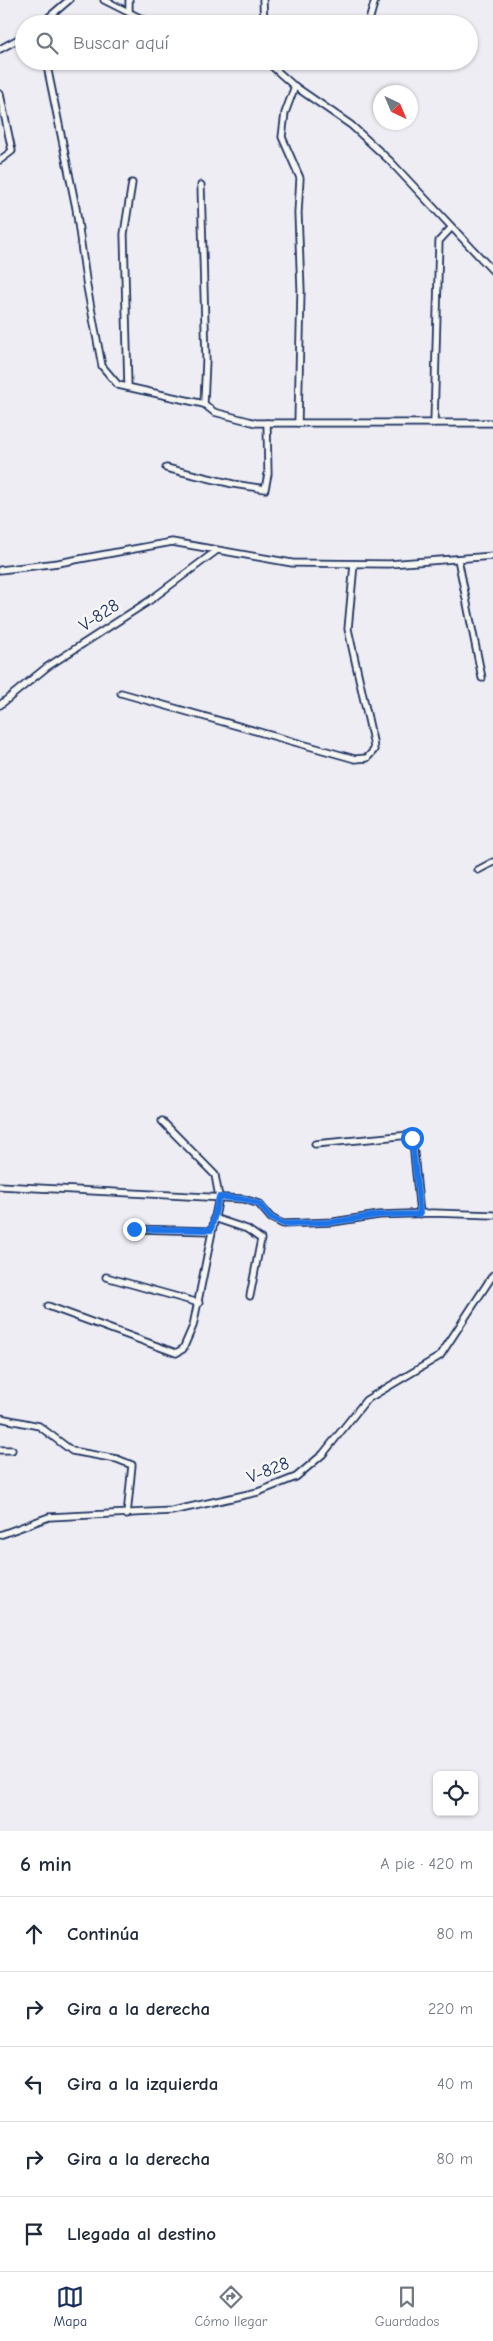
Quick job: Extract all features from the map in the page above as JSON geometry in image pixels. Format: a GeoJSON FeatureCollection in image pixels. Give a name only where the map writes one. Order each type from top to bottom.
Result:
{"type":"FeatureCollection","features":[{"type":"Feature","properties":{"kind":"street"},"geometry":{"type":"LineString","coordinates":[[52,15],[69,0]]}},
{"type":"Feature","properties":{"kind":"street"},"geometry":{"type":"LineString","coordinates":[[104,0],[135,15]]}},
{"type":"Feature","properties":{"kind":"street"},"geometry":{"type":"LineString","coordinates":[[129,0],[129,12]]}},
{"type":"Feature","properties":{"kind":"street"},"geometry":{"type":"LineString","coordinates":[[263,0],[264,15]]}},
{"type":"Feature","properties":{"kind":"street"},"geometry":{"type":"LineString","coordinates":[[371,15],[375,0]]}},
{"type":"Feature","properties":{"kind":"street"},"geometry":{"type":"LineString","coordinates":[[0,49],[15,41]]}},
{"type":"Feature","properties":{"kind":"street"},"geometry":{"type":"LineString","coordinates":[[48,70],[76,208],[87,287],[102,366],[118,385],[204,404],[214,412],[256,423],[493,423]]}},
{"type":"Feature","properties":{"kind":"street"},"geometry":{"type":"LineString","coordinates":[[276,70],[295,86],[351,125],[390,161],[493,272]]}},
{"type":"Feature","properties":{"kind":"street"},"geometry":{"type":"LineString","coordinates":[[295,86],[285,113],[282,137],[300,178],[298,213],[301,290],[298,423]]}},
{"type":"Feature","properties":{"kind":"street"},"geometry":{"type":"LineString","coordinates":[[0,94],[12,151],[0,160]]}},
{"type":"Feature","properties":{"kind":"street"},"geometry":{"type":"LineString","coordinates":[[128,387],[124,234],[132,183]]}},
{"type":"Feature","properties":{"kind":"street"},"geometry":{"type":"LineString","coordinates":[[201,185],[206,360],[204,404]]}},
{"type":"Feature","properties":{"kind":"street"},"geometry":{"type":"LineString","coordinates":[[434,423],[439,241],[452,228]]}},
{"type":"Feature","properties":{"kind":"street"},"geometry":{"type":"LineString","coordinates":[[166,468],[233,484],[265,489],[268,474],[267,423]]}},
{"type":"Feature","properties":{"kind":"street"},"geometry":{"type":"LineString","coordinates":[[0,570],[58,563],[172,542],[216,552],[292,563],[389,564],[493,556]]}},
{"type":"Feature","properties":{"kind":"street","name":"V-828"},"geometry":{"type":"LineString","coordinates":[[0,705],[47,667],[149,601],[216,552]]}},
{"type":"Feature","properties":{"kind":"street"},"geometry":{"type":"LineString","coordinates":[[458,559],[482,678]]}},
{"type":"Feature","properties":{"kind":"street"},"geometry":{"type":"LineString","coordinates":[[121,693],[355,760],[367,758],[374,750],[348,629],[354,564]]}},
{"type":"Feature","properties":{"kind":"street"},"geometry":{"type":"LineString","coordinates":[[478,870],[493,862]]}},
{"type":"Feature","properties":{"kind":"street"},"geometry":{"type":"LineString","coordinates":[[48,1306],[176,1353],[183,1348],[193,1326],[199,1303],[211,1230],[219,1197],[215,1175],[162,1121]]}},
{"type":"Feature","properties":{"kind":"street"},"geometry":{"type":"LineString","coordinates":[[315,1144],[410,1135],[413,1143],[420,1214]]}},
{"type":"Feature","properties":{"kind":"street"},"geometry":{"type":"LineString","coordinates":[[0,1186],[244,1199],[259,1204],[271,1218],[284,1224],[333,1222],[379,1215],[493,1216]]}},
{"type":"Feature","properties":{"kind":"street"},"geometry":{"type":"LineString","coordinates":[[214,1218],[247,1229],[261,1238],[250,1296]]}},
{"type":"Feature","properties":{"kind":"street"},"geometry":{"type":"LineString","coordinates":[[134,1229],[211,1230]]}},
{"type":"Feature","properties":{"kind":"street","name":"V-828"},"geometry":{"type":"LineString","coordinates":[[0,1535],[49,1517],[172,1512],[258,1492],[296,1478],[324,1454],[366,1400],[440,1356],[493,1275]]}},
{"type":"Feature","properties":{"kind":"street"},"geometry":{"type":"LineString","coordinates":[[106,1277],[199,1303]]}},
{"type":"Feature","properties":{"kind":"street"},"geometry":{"type":"LineString","coordinates":[[0,1418],[39,1426],[72,1451],[118,1459],[132,1465],[127,1515]]}},
{"type":"Feature","properties":{"kind":"street"},"geometry":{"type":"LineString","coordinates":[[0,1450],[12,1450]]}},
{"type":"Feature","properties":{"kind":"route"},"geometry":{"type":"LineString","coordinates":[[134,1229],[211,1230],[219,1197],[244,1199],[259,1204],[271,1218],[284,1224],[333,1222],[379,1215],[420,1214],[412,1138]]}}]}
